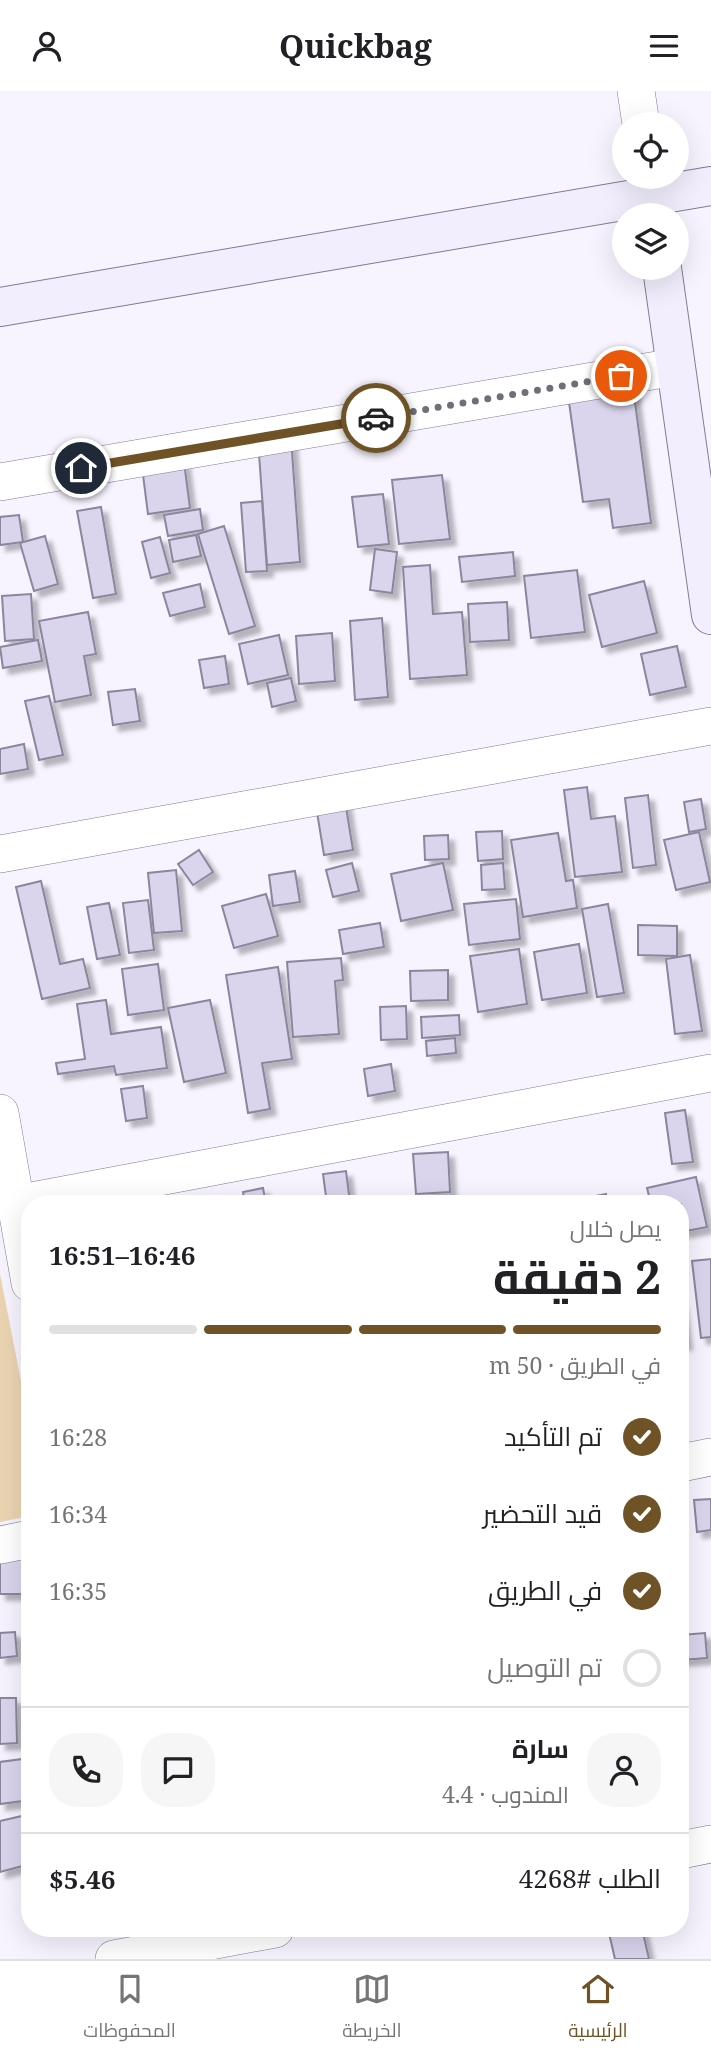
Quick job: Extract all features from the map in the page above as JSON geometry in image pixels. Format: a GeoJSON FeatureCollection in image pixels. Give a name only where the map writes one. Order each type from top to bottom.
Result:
{"type":"FeatureCollection","features":[{"type":"Feature","properties":{"kind":"street"},"geometry":{"type":"LineString","coordinates":[[636,91],[639,112]]}},
{"type":"Feature","properties":{"kind":"street"},"geometry":{"type":"LineString","coordinates":[[0,307],[711,186]]}},
{"type":"Feature","properties":{"kind":"street"},"geometry":{"type":"LineString","coordinates":[[664,280],[711,615]]}},
{"type":"Feature","properties":{"kind":"street"},"geometry":{"type":"LineString","coordinates":[[0,482],[675,366]]}},
{"type":"Feature","properties":{"kind":"street"},"geometry":{"type":"LineString","coordinates":[[0,854],[711,726]]}},
{"type":"Feature","properties":{"kind":"street"},"geometry":{"type":"LineString","coordinates":[[64,1195],[711,1073]]}},
{"type":"Feature","properties":{"kind":"street"},"geometry":{"type":"LineString","coordinates":[[0,1113],[21,1232]]}},
{"type":"Feature","properties":{"kind":"street"},"geometry":{"type":"LineString","coordinates":[[16,1204],[21,1203]]}},
{"type":"Feature","properties":{"kind":"street"},"geometry":{"type":"LineString","coordinates":[[689,1461],[711,1457]]}},
{"type":"Feature","properties":{"kind":"street"},"geometry":{"type":"LineString","coordinates":[[0,1545],[21,1541]]}},
{"type":"Feature","properties":{"kind":"street"},"geometry":{"type":"LineString","coordinates":[[689,1848],[711,1844]]}},
{"type":"Feature","properties":{"kind":"street"},"geometry":{"type":"LineString","coordinates":[[135,1950],[222,1937]]}},
{"type":"Feature","properties":{"kind":"shaded area"},"geometry":{"type":"Polygon","coordinates":[[[0,1274],[21,1381],[21,1518],[0,1522],[0,1274]]]}},
{"type":"Feature","properties":{"kind":"building"},"geometry":{"type":"Polygon","coordinates":[[[633,387],[651,523],[613,528],[609,499],[583,502],[568,395],[633,387]]]}},
{"type":"Feature","properties":{"kind":"building"},"geometry":{"type":"Polygon","coordinates":[[[291,438],[300,562],[267,565],[258,440],[291,438]]]}},
{"type":"Feature","properties":{"kind":"building"},"geometry":{"type":"Polygon","coordinates":[[[184,462],[190,508],[148,514],[142,467],[184,462]]]}},
{"type":"Feature","properties":{"kind":"building"},"geometry":{"type":"Polygon","coordinates":[[[442,475],[450,539],[399,544],[392,480],[442,475]]]}},
{"type":"Feature","properties":{"kind":"building"},"geometry":{"type":"Polygon","coordinates":[[[383,494],[389,544],[358,547],[352,497],[383,494]]]}},
{"type":"Feature","properties":{"kind":"building"},"geometry":{"type":"Polygon","coordinates":[[[262,501],[267,571],[246,572],[241,503],[262,501]]]}},
{"type":"Feature","properties":{"kind":"building"},"geometry":{"type":"Polygon","coordinates":[[[101,507],[116,594],[93,598],[77,511],[101,507]]]}},
{"type":"Feature","properties":{"kind":"building"},"geometry":{"type":"Polygon","coordinates":[[[200,509],[203,530],[168,536],[164,515],[200,509]]]}},
{"type":"Feature","properties":{"kind":"building"},"geometry":{"type":"Polygon","coordinates":[[[19,515],[23,542],[0,545],[0,517],[19,515]]]}},
{"type":"Feature","properties":{"kind":"building"},"geometry":{"type":"Polygon","coordinates":[[[224,526],[255,626],[229,634],[198,534],[224,526]]]}},
{"type":"Feature","properties":{"kind":"building"},"geometry":{"type":"Polygon","coordinates":[[[196,535],[201,556],[173,562],[169,540],[196,535]]]}},
{"type":"Feature","properties":{"kind":"building"},"geometry":{"type":"Polygon","coordinates":[[[45,536],[58,584],[34,591],[20,543],[45,536]]]}},
{"type":"Feature","properties":{"kind":"building"},"geometry":{"type":"Polygon","coordinates":[[[160,537],[170,573],[151,578],[142,542],[160,537]]]}},
{"type":"Feature","properties":{"kind":"building"},"geometry":{"type":"Polygon","coordinates":[[[375,549],[397,552],[392,593],[370,590],[375,549]]]}},
{"type":"Feature","properties":{"kind":"building"},"geometry":{"type":"Polygon","coordinates":[[[513,552],[515,576],[462,582],[459,557],[513,552]]]}},
{"type":"Feature","properties":{"kind":"building"},"geometry":{"type":"Polygon","coordinates":[[[430,565],[433,614],[462,612],[467,675],[410,679],[403,567],[430,565]]]}},
{"type":"Feature","properties":{"kind":"building"},"geometry":{"type":"Polygon","coordinates":[[[577,570],[585,632],[531,638],[524,576],[577,570]]]}},
{"type":"Feature","properties":{"kind":"building"},"geometry":{"type":"Polygon","coordinates":[[[644,581],[657,633],[602,647],[589,595],[644,581]]]}},
{"type":"Feature","properties":{"kind":"building"},"geometry":{"type":"Polygon","coordinates":[[[200,584],[205,607],[170,616],[163,593],[200,584]]]}},
{"type":"Feature","properties":{"kind":"building"},"geometry":{"type":"Polygon","coordinates":[[[31,594],[34,639],[5,641],[2,596],[31,594]]]}},
{"type":"Feature","properties":{"kind":"building"},"geometry":{"type":"Polygon","coordinates":[[[507,602],[509,640],[470,642],[468,604],[507,602]]]}},
{"type":"Feature","properties":{"kind":"building"},"geometry":{"type":"Polygon","coordinates":[[[88,612],[96,654],[84,656],[91,695],[55,702],[39,621],[88,612]]]}},
{"type":"Feature","properties":{"kind":"building"},"geometry":{"type":"Polygon","coordinates":[[[382,618],[388,697],[355,700],[350,621],[382,618]]]}},
{"type":"Feature","properties":{"kind":"building"},"geometry":{"type":"Polygon","coordinates":[[[332,633],[335,681],[299,684],[296,636],[332,633]]]}},
{"type":"Feature","properties":{"kind":"building"},"geometry":{"type":"Polygon","coordinates":[[[279,635],[288,675],[248,684],[239,644],[279,635]]]}},
{"type":"Feature","properties":{"kind":"building"},"geometry":{"type":"Polygon","coordinates":[[[38,640],[42,661],[3,668],[0,647],[38,640]]]}},
{"type":"Feature","properties":{"kind":"building"},"geometry":{"type":"Polygon","coordinates":[[[677,646],[686,687],[650,695],[641,654],[677,646]]]}},
{"type":"Feature","properties":{"kind":"building"},"geometry":{"type":"Polygon","coordinates":[[[225,656],[229,684],[204,688],[199,660],[225,656]]]}},
{"type":"Feature","properties":{"kind":"building"},"geometry":{"type":"Polygon","coordinates":[[[291,678],[296,701],[272,707],[267,683],[291,678]]]}},
{"type":"Feature","properties":{"kind":"building"},"geometry":{"type":"Polygon","coordinates":[[[135,689],[140,721],[113,725],[108,692],[135,689]]]}},
{"type":"Feature","properties":{"kind":"building"},"geometry":{"type":"Polygon","coordinates":[[[49,696],[63,755],[39,760],[25,701],[49,696]]]}},
{"type":"Feature","properties":{"kind":"building"},"geometry":{"type":"Polygon","coordinates":[[[24,744],[28,769],[0,774],[0,749],[24,744]]]}},
{"type":"Feature","properties":{"kind":"building"},"geometry":{"type":"Polygon","coordinates":[[[587,787],[591,819],[615,816],[622,872],[575,877],[564,790],[587,787]]]}},
{"type":"Feature","properties":{"kind":"building"},"geometry":{"type":"Polygon","coordinates":[[[648,795],[656,865],[633,868],[625,798],[648,795]]]}},
{"type":"Feature","properties":{"kind":"building"},"geometry":{"type":"Polygon","coordinates":[[[701,799],[706,829],[689,832],[684,802],[701,799]]]}},
{"type":"Feature","properties":{"kind":"building"},"geometry":{"type":"Polygon","coordinates":[[[345,801],[353,850],[324,855],[316,806],[345,801]]]}},
{"type":"Feature","properties":{"kind":"building"},"geometry":{"type":"Polygon","coordinates":[[[502,831],[503,859],[478,861],[476,832],[502,831]]]}},
{"type":"Feature","properties":{"kind":"building"},"geometry":{"type":"Polygon","coordinates":[[[699,832],[710,882],[676,890],[664,840],[699,832]]]}},
{"type":"Feature","properties":{"kind":"building"},"geometry":{"type":"Polygon","coordinates":[[[558,833],[566,881],[573,880],[577,908],[523,917],[511,840],[558,833]]]}},
{"type":"Feature","properties":{"kind":"building"},"geometry":{"type":"Polygon","coordinates":[[[448,835],[449,859],[425,860],[424,836],[448,835]]]}},
{"type":"Feature","properties":{"kind":"building"},"geometry":{"type":"Polygon","coordinates":[[[199,850],[213,872],[193,885],[178,864],[199,850]]]}},
{"type":"Feature","properties":{"kind":"building"},"geometry":{"type":"Polygon","coordinates":[[[352,863],[359,891],[333,897],[326,870],[352,863]]]}},
{"type":"Feature","properties":{"kind":"building"},"geometry":{"type":"Polygon","coordinates":[[[443,863],[453,910],[401,921],[391,874],[443,863]]]}},
{"type":"Feature","properties":{"kind":"building"},"geometry":{"type":"Polygon","coordinates":[[[503,863],[505,889],[482,890],[481,865],[503,863]]]}},
{"type":"Feature","properties":{"kind":"building"},"geometry":{"type":"Polygon","coordinates":[[[176,870],[182,931],[154,933],[148,873],[176,870]]]}},
{"type":"Feature","properties":{"kind":"building"},"geometry":{"type":"Polygon","coordinates":[[[295,871],[300,902],[273,906],[269,875],[295,871]]]}},
{"type":"Feature","properties":{"kind":"building"},"geometry":{"type":"Polygon","coordinates":[[[41,881],[60,964],[83,959],[90,988],[42,999],[16,887],[41,881]]]}},
{"type":"Feature","properties":{"kind":"building"},"geometry":{"type":"Polygon","coordinates":[[[266,894],[278,936],[234,948],[222,906],[266,894]]]}},
{"type":"Feature","properties":{"kind":"building"},"geometry":{"type":"Polygon","coordinates":[[[516,899],[520,939],[469,945],[464,904],[516,899]]]}},
{"type":"Feature","properties":{"kind":"building"},"geometry":{"type":"Polygon","coordinates":[[[148,900],[154,950],[129,953],[123,903],[148,900]]]}},
{"type":"Feature","properties":{"kind":"building"},"geometry":{"type":"Polygon","coordinates":[[[109,903],[120,955],[97,959],[87,907],[109,903]]]}},
{"type":"Feature","properties":{"kind":"building"},"geometry":{"type":"Polygon","coordinates":[[[608,904],[624,993],[597,997],[582,909],[608,904]]]}},
{"type":"Feature","properties":{"kind":"building"},"geometry":{"type":"Polygon","coordinates":[[[380,923],[384,947],[343,954],[339,930],[380,923]]]}},
{"type":"Feature","properties":{"kind":"building"},"geometry":{"type":"Polygon","coordinates":[[[638,925],[677,926],[677,956],[638,955],[638,925]]]}},
{"type":"Feature","properties":{"kind":"building"},"geometry":{"type":"Polygon","coordinates":[[[579,944],[587,993],[542,1000],[534,952],[579,944]]]}},
{"type":"Feature","properties":{"kind":"building"},"geometry":{"type":"Polygon","coordinates":[[[519,949],[527,1004],[478,1012],[470,956],[519,949]]]}},
{"type":"Feature","properties":{"kind":"building"},"geometry":{"type":"Polygon","coordinates":[[[690,955],[702,1031],[675,1034],[666,959],[690,955]]]}},
{"type":"Feature","properties":{"kind":"building"},"geometry":{"type":"Polygon","coordinates":[[[341,958],[343,980],[335,981],[339,1034],[293,1037],[287,962],[341,958]]]}},
{"type":"Feature","properties":{"kind":"building"},"geometry":{"type":"Polygon","coordinates":[[[158,964],[164,1010],[128,1015],[122,969],[158,964]]]}},
{"type":"Feature","properties":{"kind":"building"},"geometry":{"type":"Polygon","coordinates":[[[278,967],[292,1059],[262,1063],[270,1109],[248,1113],[226,975],[278,967]]]}},
{"type":"Feature","properties":{"kind":"building"},"geometry":{"type":"Polygon","coordinates":[[[448,970],[448,1000],[411,1001],[410,971],[448,970]]]}},
{"type":"Feature","properties":{"kind":"building"},"geometry":{"type":"Polygon","coordinates":[[[106,1000],[111,1034],[161,1027],[167,1068],[116,1075],[114,1066],[58,1074],[56,1063],[85,1059],[77,1004],[106,1000]]]}},
{"type":"Feature","properties":{"kind":"building"},"geometry":{"type":"Polygon","coordinates":[[[210,1000],[226,1073],[184,1082],[168,1008],[210,1000]]]}},
{"type":"Feature","properties":{"kind":"building"},"geometry":{"type":"Polygon","coordinates":[[[406,1006],[407,1039],[381,1040],[380,1007],[406,1006]]]}},
{"type":"Feature","properties":{"kind":"building"},"geometry":{"type":"Polygon","coordinates":[[[459,1015],[460,1035],[422,1038],[421,1017],[459,1015]]]}},
{"type":"Feature","properties":{"kind":"building"},"geometry":{"type":"Polygon","coordinates":[[[455,1038],[456,1053],[427,1056],[426,1041],[455,1038]]]}},
{"type":"Feature","properties":{"kind":"building"},"geometry":{"type":"Polygon","coordinates":[[[391,1064],[395,1091],[368,1096],[364,1069],[391,1064]]]}},
{"type":"Feature","properties":{"kind":"building"},"geometry":{"type":"Polygon","coordinates":[[[143,1086],[147,1118],[126,1121],[121,1089],[143,1086]]]}},
{"type":"Feature","properties":{"kind":"building"},"geometry":{"type":"Polygon","coordinates":[[[685,1110],[693,1162],[672,1164],[665,1113],[685,1110]]]}},
{"type":"Feature","properties":{"kind":"building"},"geometry":{"type":"Polygon","coordinates":[[[448,1152],[450,1192],[416,1194],[413,1154],[448,1152]]]}},
{"type":"Feature","properties":{"kind":"building"},"geometry":{"type":"Polygon","coordinates":[[[346,1171],[349,1195],[326,1195],[323,1174],[346,1171]]]}},
{"type":"Feature","properties":{"kind":"building"},"geometry":{"type":"Polygon","coordinates":[[[696,1177],[707,1227],[689,1230],[689,1195],[649,1195],[647,1188],[696,1177]]]}},
{"type":"Feature","properties":{"kind":"building"},"geometry":{"type":"Polygon","coordinates":[[[263,1188],[264,1195],[244,1195],[243,1192],[263,1188]]]}},
{"type":"Feature","properties":{"kind":"building"},"geometry":{"type":"Polygon","coordinates":[[[711,1259],[711,1337],[701,1338],[692,1261],[711,1259]]]}},
{"type":"Feature","properties":{"kind":"building"},"geometry":{"type":"Polygon","coordinates":[[[711,1499],[711,1530],[697,1532],[694,1500],[711,1499]]]}},
{"type":"Feature","properties":{"kind":"building"},"geometry":{"type":"Polygon","coordinates":[[[0,1557],[21,1558],[21,1594],[0,1594],[0,1557]]]}},
{"type":"Feature","properties":{"kind":"building"},"geometry":{"type":"Polygon","coordinates":[[[15,1632],[17,1656],[0,1658],[0,1633],[15,1632]]]}},
{"type":"Feature","properties":{"kind":"building"},"geometry":{"type":"Polygon","coordinates":[[[705,1633],[707,1658],[689,1659],[689,1634],[705,1633]]]}},
{"type":"Feature","properties":{"kind":"building"},"geometry":{"type":"Polygon","coordinates":[[[0,1698],[16,1698],[17,1743],[0,1744],[0,1698]]]}},
{"type":"Feature","properties":{"kind":"building"},"geometry":{"type":"Polygon","coordinates":[[[21,1759],[21,1801],[0,1804],[0,1762],[21,1759]]]}},
{"type":"Feature","properties":{"kind":"building"},"geometry":{"type":"Polygon","coordinates":[[[21,1816],[21,1866],[0,1872],[0,1821],[21,1816]]]}},
{"type":"Feature","properties":{"kind":"building"},"geometry":{"type":"Polygon","coordinates":[[[610,1937],[644,1937],[649,1959],[615,1959],[610,1937]]]}},
{"type":"Feature","properties":{"kind":"way so far"},"geometry":{"type":"LineString","coordinates":[[376,418],[621,376]]}},
{"type":"Feature","properties":{"kind":"route"},"geometry":{"type":"LineString","coordinates":[[81,468],[376,418]]}}]}
